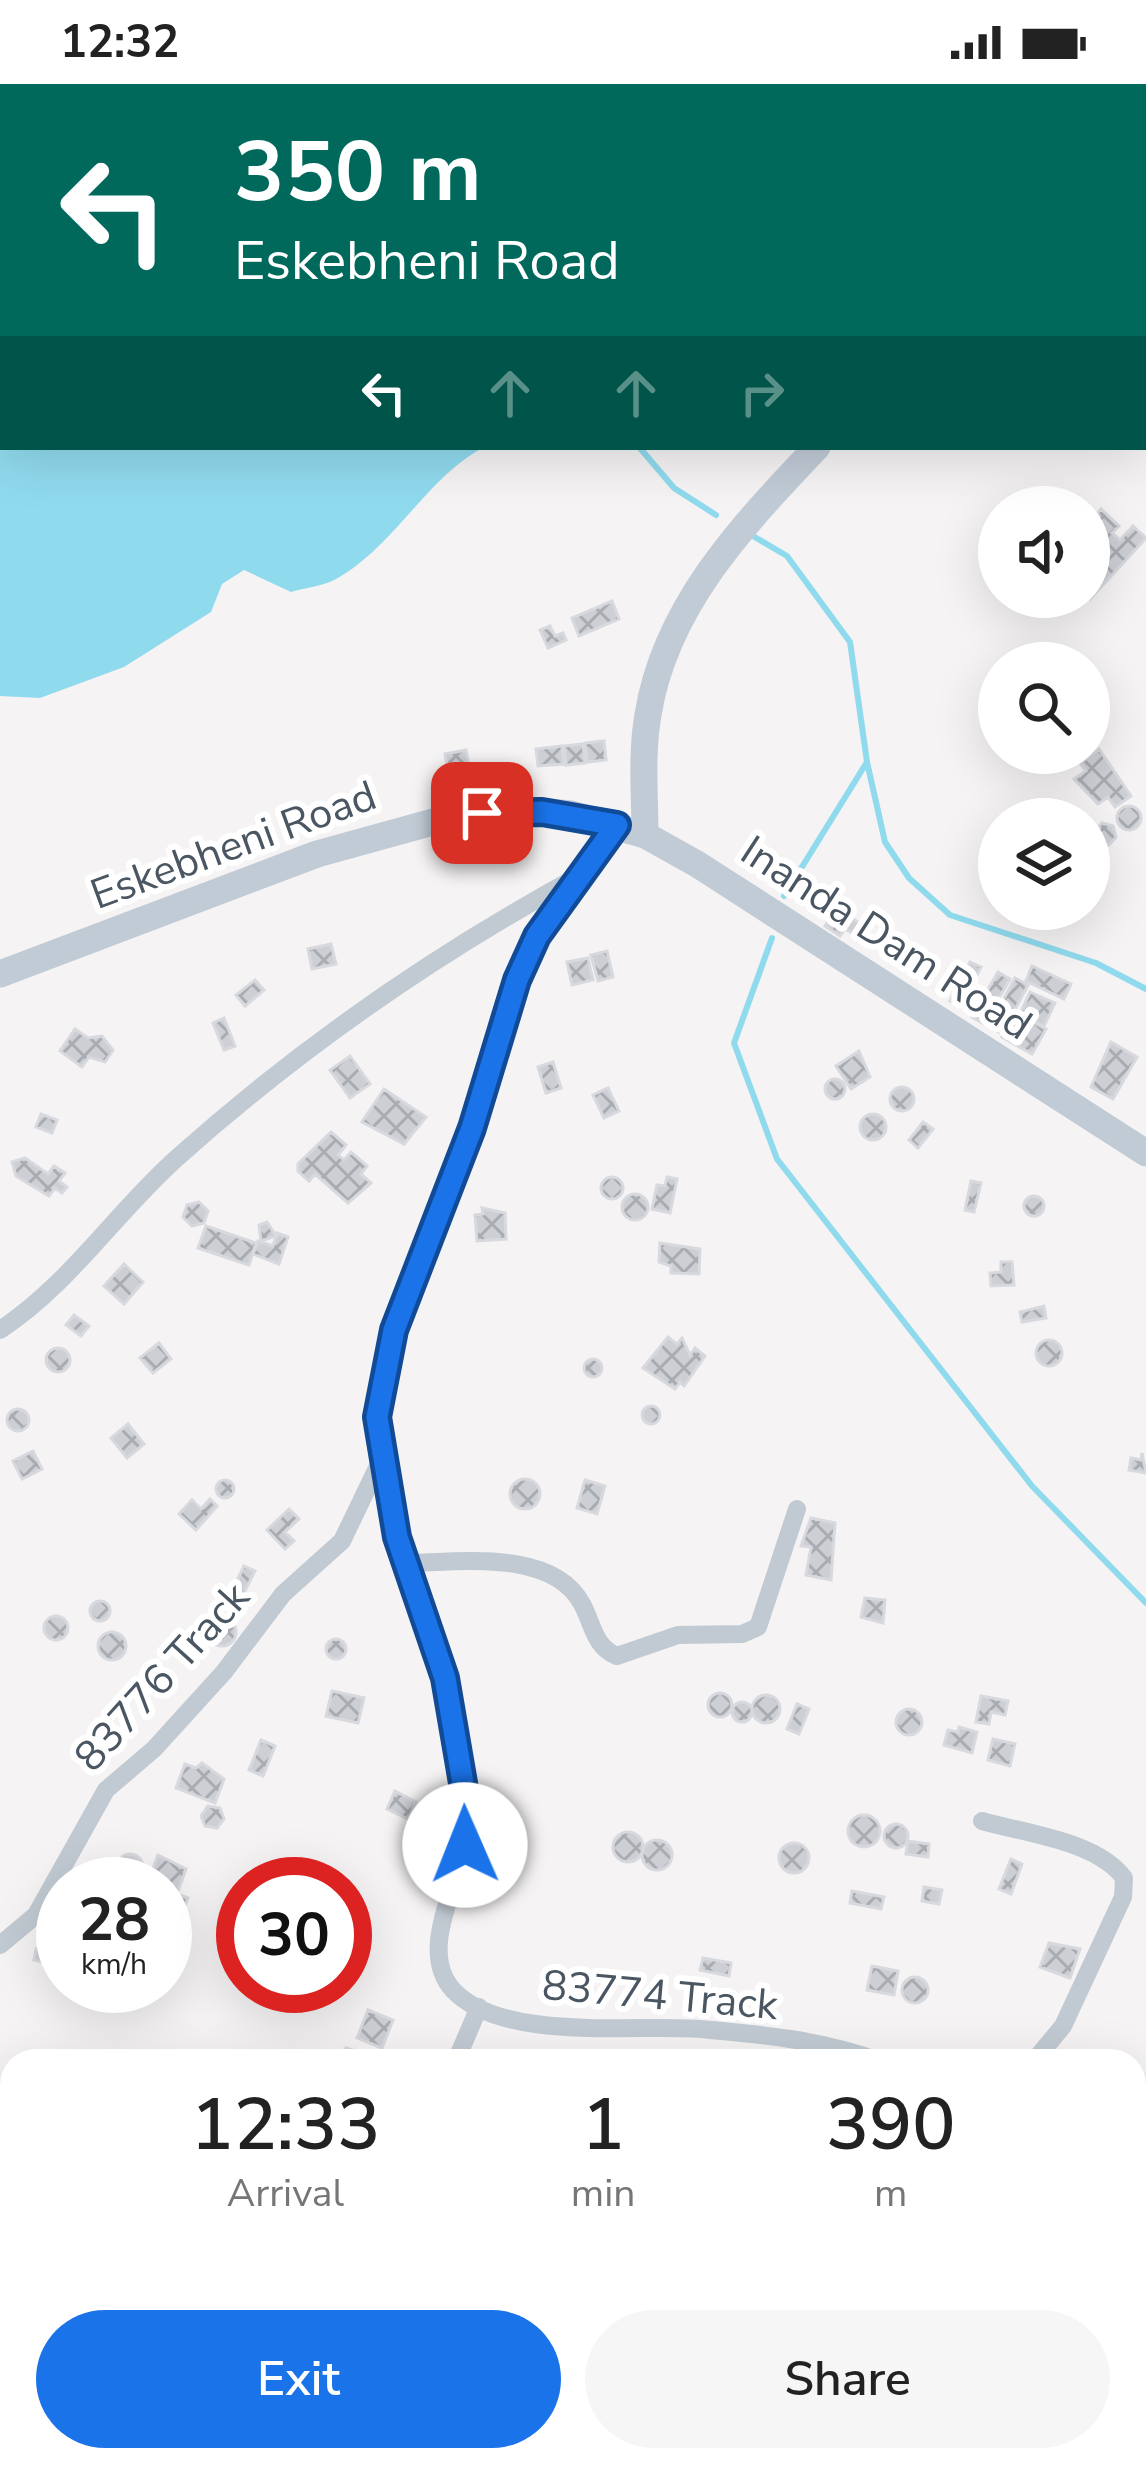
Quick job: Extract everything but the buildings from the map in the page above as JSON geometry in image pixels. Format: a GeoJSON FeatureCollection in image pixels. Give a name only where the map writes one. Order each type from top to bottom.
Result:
{"type":"FeatureCollection","features":[{"type":"Feature","properties":{"kind":"street"},"geometry":{"type":"LineString","coordinates":[[645,835],[648,714],[667,648],[725,547],[814,450]]}},
{"type":"Feature","properties":{"kind":"street","name":"Eskebheni Road"},"geometry":{"type":"LineString","coordinates":[[0,974],[393,829],[514,809],[571,814]]}},
{"type":"Feature","properties":{"kind":"street","name":"Inanda Dam Road"},"geometry":{"type":"LineString","coordinates":[[571,814],[645,835],[1146,1153]]}},
{"type":"Feature","properties":{"kind":"street","name":"83774 Track"},"geometry":{"type":"LineString","coordinates":[[617,825],[537,936],[517,980],[472,1128],[415,1269],[377,1417],[397,1537],[445,1678],[469,1818],[440,1938],[442,1968],[451,1988],[479,2007],[571,2027],[698,2029],[829,2049]]}},
{"type":"Feature","properties":{"kind":"street"},"geometry":{"type":"LineString","coordinates":[[0,1330],[87,1254],[173,1161],[340,1025],[439,956],[581,875]]}},
{"type":"Feature","properties":{"kind":"street","name":"83776 Track"},"geometry":{"type":"LineString","coordinates":[[0,1945],[36,1915],[106,1790],[154,1749],[224,1672],[284,1594],[342,1541],[381,1460]]}},
{"type":"Feature","properties":{"kind":"street"},"geometry":{"type":"LineString","coordinates":[[409,1563],[468,1562],[543,1571],[577,1596],[600,1646],[617,1656],[679,1635],[742,1634],[758,1627],[797,1509]]}},
{"type":"Feature","properties":{"kind":"street"},"geometry":{"type":"LineString","coordinates":[[982,1822],[1070,1846],[1106,1861],[1124,1878],[1123,1898],[1064,2026],[1044,2049]]}},
{"type":"Feature","properties":{"kind":"street"},"geometry":{"type":"LineString","coordinates":[[461,2049],[479,2007]]}},
{"type":"Feature","properties":{"kind":"water"},"geometry":{"type":"Polygon","coordinates":[[[0,450],[479,450],[445,476],[375,549],[336,579],[291,592],[244,570],[222,584],[211,612],[124,667],[40,698],[0,696],[0,450]]]}},
{"type":"Feature","properties":{"kind":"waterway"},"geometry":{"type":"LineString","coordinates":[[642,450],[674,488],[716,515]]}},
{"type":"Feature","properties":{"kind":"waterway"},"geometry":{"type":"LineString","coordinates":[[753,536],[787,556],[850,642],[867,762],[784,896]]}},
{"type":"Feature","properties":{"kind":"waterway"},"geometry":{"type":"LineString","coordinates":[[867,762],[885,842],[909,878],[950,915],[1096,963],[1146,989]]}},
{"type":"Feature","properties":{"kind":"waterway"},"geometry":{"type":"LineString","coordinates":[[772,938],[734,1043],[777,1159],[1032,1486],[1146,1603]]}},
{"type":"Feature","properties":{"kind":"route"},"geometry":{"type":"LineString","coordinates":[[465,1845],[469,1818],[445,1678],[397,1537],[377,1417],[394,1330],[472,1128],[517,980],[537,936],[617,825],[571,814],[514,809],[482,813]]}}]}
